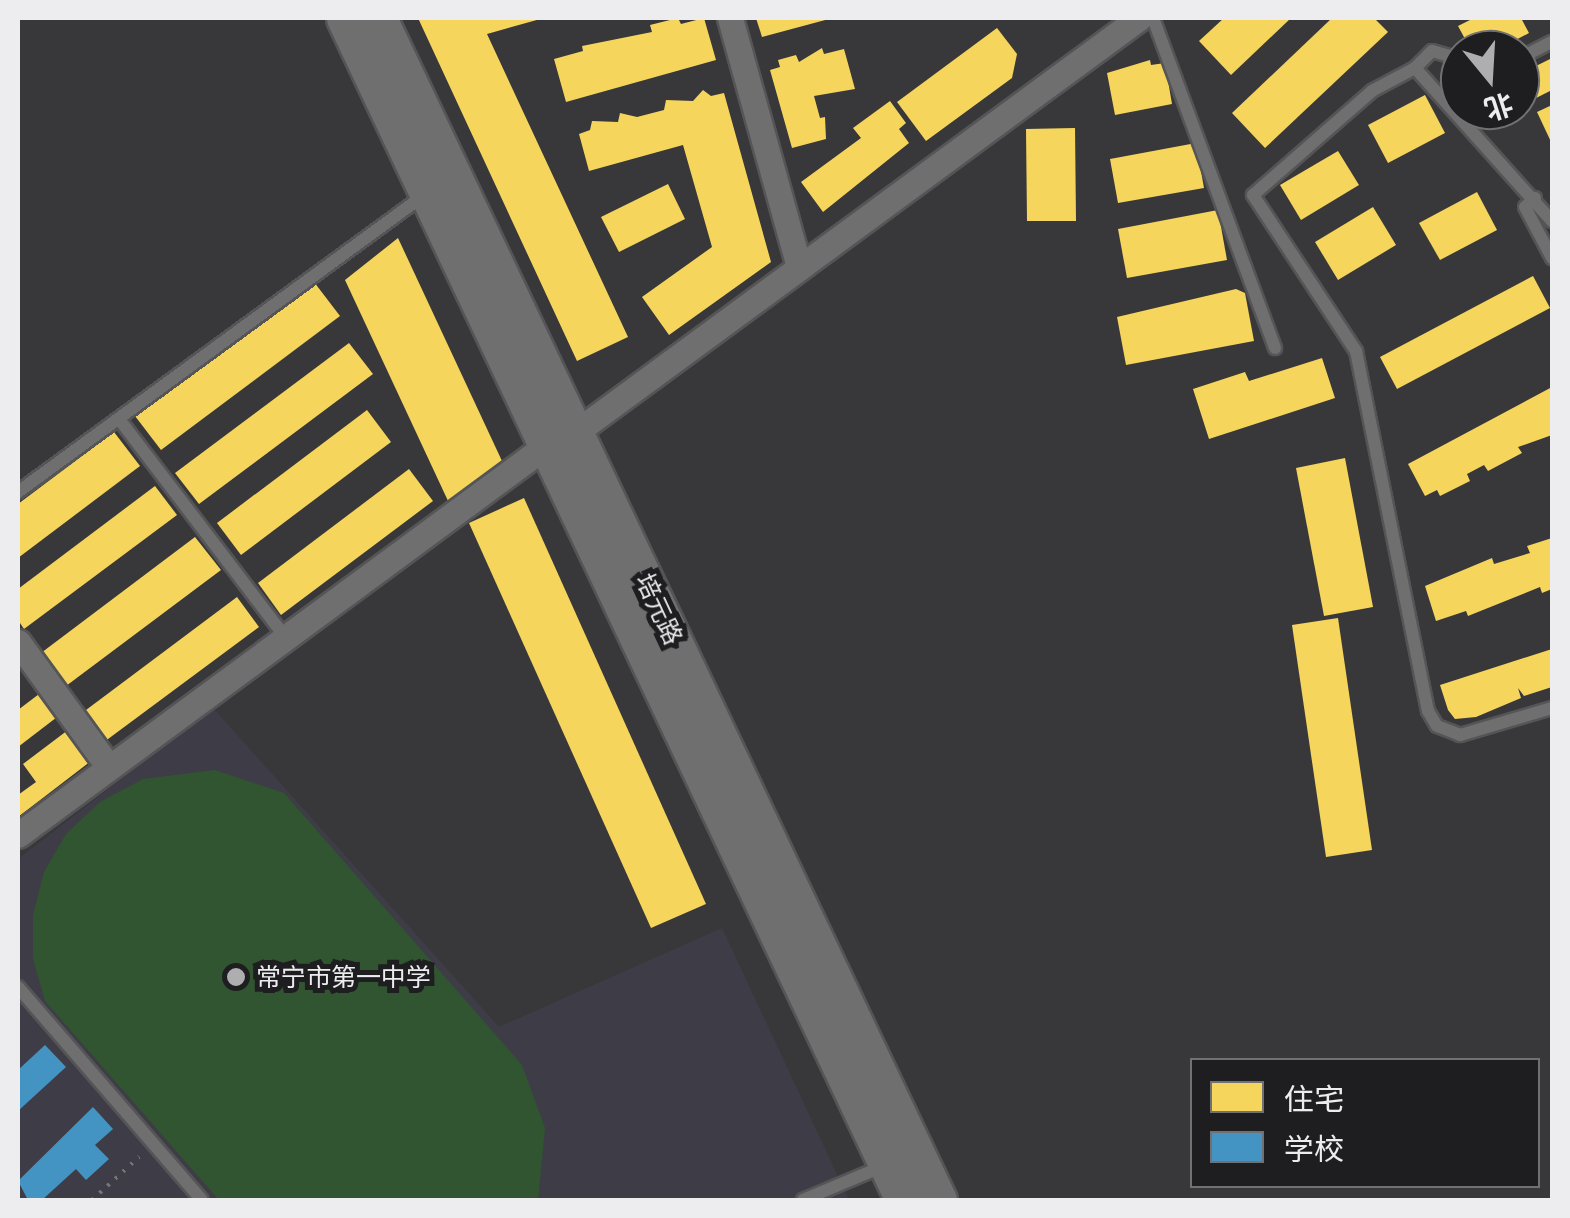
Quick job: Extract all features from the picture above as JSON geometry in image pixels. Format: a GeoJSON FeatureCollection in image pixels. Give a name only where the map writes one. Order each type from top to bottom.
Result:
{"type":"FeatureCollection","features":[{"type":"Feature","properties":{"kind":"main road","name":"培元路"},"geometry":{"type":"LineString","coordinates":[[344,18],[428,192],[561,438],[939,1200]]}},
{"type":"Feature","properties":{"kind":"main road","name":"培元路"},"geometry":{"type":"LineString","coordinates":[[380,18],[561,438],[903,1200]]}},
{"type":"Feature","properties":{"kind":"street"},"geometry":{"type":"LineString","coordinates":[[730,18],[799,268]]}},
{"type":"Feature","properties":{"kind":"street"},"geometry":{"type":"LineString","coordinates":[[18,835],[1139,18]]}},
{"type":"Feature","properties":{"kind":"street"},"geometry":{"type":"LineString","coordinates":[[18,642],[108,766]]}},
{"type":"Feature","properties":{"kind":"lane"},"geometry":{"type":"LineString","coordinates":[[1153,18],[1192,106],[1275,348]]}},
{"type":"Feature","properties":{"kind":"lane"},"geometry":{"type":"LineString","coordinates":[[1440,54],[1432,51],[1415,68],[1372,90],[1253,195],[1356,351],[1428,711],[1437,726],[1460,735],[1552,708]]}},
{"type":"Feature","properties":{"kind":"lane"},"geometry":{"type":"LineString","coordinates":[[1415,68],[1552,221]]}},
{"type":"Feature","properties":{"kind":"lane"},"geometry":{"type":"LineString","coordinates":[[18,492],[428,192]]}},
{"type":"Feature","properties":{"kind":"lane"},"geometry":{"type":"LineString","coordinates":[[1535,198],[1525,207],[1552,258]]}},
{"type":"Feature","properties":{"kind":"lane"},"geometry":{"type":"LineString","coordinates":[[119,418],[285,637]]}},
{"type":"Feature","properties":{"kind":"lane"},"geometry":{"type":"LineString","coordinates":[[18,987],[202,1200]]}},
{"type":"Feature","properties":{"kind":"lane"},"geometry":{"type":"LineString","coordinates":[[803,1200],[886,1165]]}},
{"type":"Feature","properties":{"kind":"path"},"geometry":{"type":"LineString","coordinates":[[92,1200],[153,1144]]}},
{"type":"Feature","properties":{"kind":"shaded area","name":"常宁市第一中学"},"geometry":{"type":"Polygon","coordinates":[[[213,708],[499,1027],[722,928],[849,1200],[18,1200],[18,859],[213,708]]]}},
{"type":"Feature","properties":{"kind":"green space","name":"常宁市第一中学"},"geometry":{"type":"Polygon","coordinates":[[[215,770],[284,793],[522,1065],[545,1128],[538,1200],[219,1200],[45,1001],[33,959],[33,915],[44,872],[66,834],[100,802],[143,779],[215,770]]]}},
{"type":"Feature","properties":{"kind":"building: 住宅"},"geometry":{"type":"Polygon","coordinates":[[[418,18],[544,18],[487,34],[628,337],[577,361],[418,18]]]}},
{"type":"Feature","properties":{"kind":"building: 住宅"},"geometry":{"type":"Polygon","coordinates":[[[678,18],[681,24],[704,18],[716,60],[566,102],[554,59],[583,51],[582,46],[652,32],[650,25],[678,18]]]}},
{"type":"Feature","properties":{"kind":"building: 住宅"},"geometry":{"type":"Polygon","coordinates":[[[756,18],[829,18],[829,19],[762,37],[756,18]]]}},
{"type":"Feature","properties":{"kind":"building: 住宅"},"geometry":{"type":"Polygon","coordinates":[[[1224,18],[1291,18],[1231,75],[1199,41],[1224,18]]]}},
{"type":"Feature","properties":{"kind":"building: 住宅"},"geometry":{"type":"Polygon","coordinates":[[[1332,18],[1374,18],[1388,32],[1265,148],[1232,113],[1332,18]]]}},
{"type":"Feature","properties":{"kind":"building: 住宅"},"geometry":{"type":"Polygon","coordinates":[[[1474,18],[1521,18],[1527,30],[1460,30],[1458,26],[1474,18]]]}},
{"type":"Feature","properties":{"kind":"building: 住宅"},"geometry":{"type":"Polygon","coordinates":[[[997,28],[1017,54],[1012,78],[926,141],[897,102],[997,28]]]}},
{"type":"Feature","properties":{"kind":"building: 住宅"},"geometry":{"type":"Polygon","coordinates":[[[822,48],[824,54],[844,49],[855,89],[814,96],[820,118],[825,117],[826,139],[792,148],[770,70],[780,67],[778,60],[796,55],[799,62],[822,48]]]}},
{"type":"Feature","properties":{"kind":"building: 住宅"},"geometry":{"type":"Polygon","coordinates":[[[1552,58],[1552,90],[1540,96],[1540,64],[1552,58]]]}},
{"type":"Feature","properties":{"kind":"building: 住宅"},"geometry":{"type":"Polygon","coordinates":[[[1150,60],[1151,65],[1165,63],[1172,104],[1115,115],[1107,73],[1150,60]]]}},
{"type":"Feature","properties":{"kind":"building: 住宅"},"geometry":{"type":"Polygon","coordinates":[[[703,90],[711,96],[724,93],[771,262],[669,335],[642,297],[712,247],[683,145],[589,171],[579,134],[590,130],[592,121],[618,122],[620,113],[637,117],[664,110],[666,100],[693,101],[703,90]]]}},
{"type":"Feature","properties":{"kind":"building: 住宅"},"geometry":{"type":"Polygon","coordinates":[[[1425,95],[1440,130],[1445,133],[1388,163],[1368,125],[1425,95]]]}},
{"type":"Feature","properties":{"kind":"building: 住宅"},"geometry":{"type":"Polygon","coordinates":[[[890,101],[906,123],[899,129],[909,143],[823,212],[801,182],[861,138],[853,128],[890,101]]]}},
{"type":"Feature","properties":{"kind":"building: 住宅"},"geometry":{"type":"Polygon","coordinates":[[[1552,105],[1552,144],[1540,118],[1540,111],[1552,105]]]}},
{"type":"Feature","properties":{"kind":"building: 住宅"},"geometry":{"type":"Polygon","coordinates":[[[1075,128],[1076,221],[1027,221],[1026,129],[1075,128]]]}},
{"type":"Feature","properties":{"kind":"building: 住宅"},"geometry":{"type":"Polygon","coordinates":[[[1196,143],[1204,188],[1118,203],[1110,159],[1196,143]]]}},
{"type":"Feature","properties":{"kind":"building: 住宅"},"geometry":{"type":"Polygon","coordinates":[[[1338,151],[1359,185],[1301,220],[1280,185],[1338,151]]]}},
{"type":"Feature","properties":{"kind":"building: 住宅"},"geometry":{"type":"Polygon","coordinates":[[[668,184],[685,219],[619,252],[601,217],[668,184]]]}},
{"type":"Feature","properties":{"kind":"building: 住宅"},"geometry":{"type":"Polygon","coordinates":[[[1477,192],[1497,230],[1440,260],[1419,223],[1477,192]]]}},
{"type":"Feature","properties":{"kind":"building: 住宅"},"geometry":{"type":"Polygon","coordinates":[[[1373,207],[1396,245],[1338,280],[1315,242],[1373,207]]]}},
{"type":"Feature","properties":{"kind":"building: 住宅"},"geometry":{"type":"Polygon","coordinates":[[[1218,210],[1227,260],[1127,278],[1118,229],[1218,210]]]}},
{"type":"Feature","properties":{"kind":"building: 住宅"},"geometry":{"type":"Polygon","coordinates":[[[398,238],[502,461],[449,503],[345,280],[398,238]]]}},
{"type":"Feature","properties":{"kind":"building: 住宅"},"geometry":{"type":"Polygon","coordinates":[[[1533,276],[1550,308],[1397,389],[1380,357],[1533,276]]]}},
{"type":"Feature","properties":{"kind":"building: 住宅"},"geometry":{"type":"Polygon","coordinates":[[[314,282],[340,316],[161,450],[135,416],[314,282]]]}},
{"type":"Feature","properties":{"kind":"building: 住宅"},"geometry":{"type":"Polygon","coordinates":[[[1236,289],[1245,293],[1254,341],[1126,365],[1117,317],[1236,289]]]}},
{"type":"Feature","properties":{"kind":"building: 住宅"},"geometry":{"type":"Polygon","coordinates":[[[349,343],[373,374],[199,504],[175,473],[349,343]]]}},
{"type":"Feature","properties":{"kind":"building: 住宅"},"geometry":{"type":"Polygon","coordinates":[[[1322,358],[1335,398],[1209,439],[1193,389],[1245,372],[1249,381],[1322,358]]]}},
{"type":"Feature","properties":{"kind":"building: 住宅"},"geometry":{"type":"Polygon","coordinates":[[[1552,387],[1552,435],[1518,447],[1522,453],[1488,471],[1484,465],[1467,474],[1470,481],[1440,496],[1437,490],[1425,496],[1408,464],[1552,387]]]}},
{"type":"Feature","properties":{"kind":"building: 住宅"},"geometry":{"type":"Polygon","coordinates":[[[367,410],[391,442],[241,555],[217,523],[367,410]]]}},
{"type":"Feature","properties":{"kind":"building: 住宅"},"geometry":{"type":"Polygon","coordinates":[[[114,432],[140,466],[18,558],[18,504],[114,432]]]}},
{"type":"Feature","properties":{"kind":"building: 住宅"},"geometry":{"type":"Polygon","coordinates":[[[1345,458],[1373,607],[1324,616],[1296,468],[1345,458]]]}},
{"type":"Feature","properties":{"kind":"building: 住宅"},"geometry":{"type":"Polygon","coordinates":[[[409,469],[433,501],[281,615],[258,583],[409,469]]]}},
{"type":"Feature","properties":{"kind":"building: 住宅"},"geometry":{"type":"Polygon","coordinates":[[[155,486],[177,515],[24,629],[18,620],[18,589],[155,486]]]}},
{"type":"Feature","properties":{"kind":"building: 住宅"},"geometry":{"type":"Polygon","coordinates":[[[524,498],[706,904],[651,928],[469,523],[524,498]]]}},
{"type":"Feature","properties":{"kind":"building: 住宅"},"geometry":{"type":"Polygon","coordinates":[[[195,537],[221,570],[66,686],[41,653],[195,537]]]}},
{"type":"Feature","properties":{"kind":"building: 住宅"},"geometry":{"type":"Polygon","coordinates":[[[1552,538],[1552,589],[1542,593],[1540,587],[1468,616],[1466,611],[1436,621],[1425,586],[1492,558],[1494,564],[1530,553],[1527,546],[1552,538]]]}},
{"type":"Feature","properties":{"kind":"building: 住宅"},"geometry":{"type":"Polygon","coordinates":[[[237,597],[259,627],[104,742],[82,713],[237,597]]]}},
{"type":"Feature","properties":{"kind":"building: 住宅"},"geometry":{"type":"Polygon","coordinates":[[[1338,618],[1372,850],[1326,857],[1292,625],[1338,618]]]}},
{"type":"Feature","properties":{"kind":"building: 住宅"},"geometry":{"type":"Polygon","coordinates":[[[1552,649],[1552,687],[1524,696],[1518,688],[1521,698],[1476,717],[1455,719],[1448,710],[1440,685],[1552,649]]]}},
{"type":"Feature","properties":{"kind":"building: 住宅"},"geometry":{"type":"Polygon","coordinates":[[[43,691],[61,714],[18,747],[18,710],[43,691]]]}},
{"type":"Feature","properties":{"kind":"building: 住宅"},"geometry":{"type":"Polygon","coordinates":[[[68,730],[91,761],[18,817],[18,795],[36,782],[23,764],[68,730]]]}},
{"type":"Feature","properties":{"kind":"building: 学校"},"geometry":{"type":"Polygon","coordinates":[[[45,1045],[66,1067],[18,1111],[18,1070],[45,1045]]]}},
{"type":"Feature","properties":{"kind":"building: 学校"},"geometry":{"type":"Polygon","coordinates":[[[93,1107],[113,1129],[95,1145],[109,1159],[86,1180],[76,1169],[42,1200],[28,1200],[18,1181],[93,1107]]]}},
{"type":"Feature","properties":{"kind":"place","name":"常宁市第一中学"},"geometry":{"type":"Point","coordinates":[236,977]}}]}
